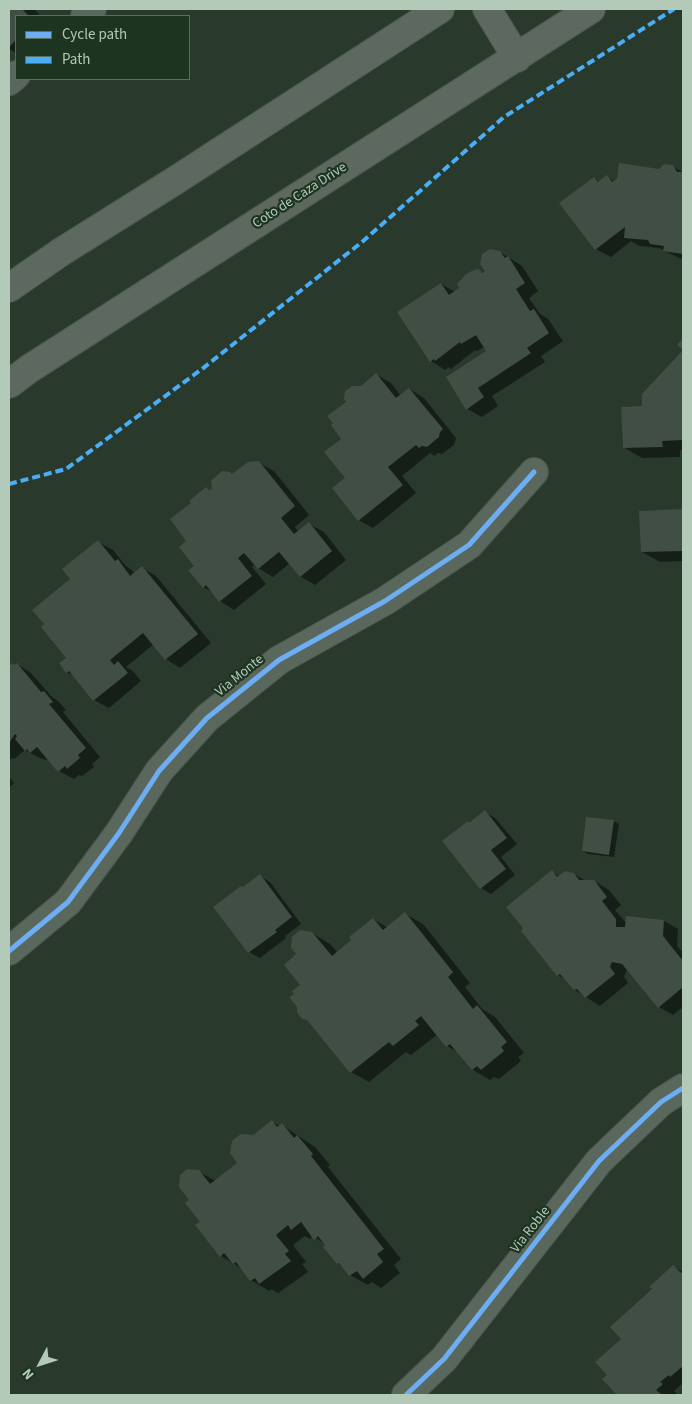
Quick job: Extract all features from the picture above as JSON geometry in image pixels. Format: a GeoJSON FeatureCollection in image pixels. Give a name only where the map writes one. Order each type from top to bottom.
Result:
{"type":"FeatureCollection","features":[{"type":"Feature","properties":{"kind":"main road"},"geometry":{"type":"LineString","coordinates":[[9,288],[61,252],[184,175],[440,9]]}},
{"type":"Feature","properties":{"kind":"main road"},"geometry":{"type":"LineString","coordinates":[[487,9],[517,58]]}},
{"type":"Feature","properties":{"kind":"main road","name":"Coto de Caza Drive"},"geometry":{"type":"LineString","coordinates":[[9,384],[29,369],[591,9]]}},
{"type":"Feature","properties":{"kind":"street","name":"Via Monte"},"geometry":{"type":"LineString","coordinates":[[9,951],[68,902],[119,833],[159,771],[206,718],[279,660],[385,601],[469,545],[534,472]]}},
{"type":"Feature","properties":{"kind":"street","name":"Via Roble"},"geometry":{"type":"LineString","coordinates":[[406,1395],[444,1359],[599,1162],[661,1102],[683,1088]]}},
{"type":"Feature","properties":{"kind":"building"},"geometry":{"type":"Polygon","coordinates":[[[9,9],[22,9],[28,15],[15,15],[15,41],[9,47],[9,9]]]}},
{"type":"Feature","properties":{"kind":"building"},"geometry":{"type":"Polygon","coordinates":[[[619,163],[659,169],[664,164],[673,165],[677,172],[683,170],[683,254],[663,251],[664,246],[650,244],[648,240],[624,238],[625,227],[595,250],[559,203],[594,177],[598,182],[607,175],[612,182],[617,179],[619,163]]]}},
{"type":"Feature","properties":{"kind":"building"},"geometry":{"type":"Polygon","coordinates":[[[490,249],[500,251],[505,258],[508,256],[525,283],[516,289],[530,311],[534,309],[549,333],[527,348],[531,353],[478,388],[484,397],[466,410],[446,377],[486,351],[476,335],[461,344],[460,342],[435,361],[434,359],[430,362],[397,312],[441,283],[449,295],[459,288],[457,284],[466,274],[479,269],[482,273],[485,271],[480,264],[482,254],[490,249]]]}},
{"type":"Feature","properties":{"kind":"building"},"geometry":{"type":"Polygon","coordinates":[[[683,338],[683,350],[677,345],[683,338]]]}},
{"type":"Feature","properties":{"kind":"building"},"geometry":{"type":"Polygon","coordinates":[[[683,350],[683,440],[662,441],[663,447],[623,448],[621,407],[642,406],[642,394],[683,350]]]}},
{"type":"Feature","properties":{"kind":"building"},"geometry":{"type":"Polygon","coordinates":[[[376,373],[396,398],[409,388],[443,429],[439,437],[427,447],[422,446],[419,448],[416,445],[388,467],[403,485],[358,521],[332,488],[345,478],[324,452],[341,439],[327,416],[346,402],[344,399],[345,391],[352,386],[361,386],[376,373]]]}},
{"type":"Feature","properties":{"kind":"building"},"geometry":{"type":"Polygon","coordinates":[[[259,461],[295,506],[281,518],[294,534],[309,522],[332,551],[300,577],[279,552],[258,569],[244,553],[238,558],[252,576],[219,602],[206,585],[203,588],[188,570],[194,566],[179,547],[186,541],[170,519],[191,503],[189,501],[206,487],[209,490],[212,489],[211,481],[222,471],[232,474],[248,462],[259,461]]]}},
{"type":"Feature","properties":{"kind":"building"},"geometry":{"type":"Polygon","coordinates":[[[683,509],[683,551],[641,552],[639,511],[683,509]]]}},
{"type":"Feature","properties":{"kind":"building"},"geometry":{"type":"Polygon","coordinates":[[[98,540],[115,561],[118,559],[130,576],[142,566],[198,634],[165,660],[143,633],[110,660],[114,665],[118,661],[128,673],[93,701],[69,671],[66,673],[59,663],[66,658],[41,627],[44,624],[32,610],[70,579],[62,569],[98,540]]]}},
{"type":"Feature","properties":{"kind":"building"},"geometry":{"type":"Polygon","coordinates":[[[12,663],[14,665],[17,663],[41,692],[44,691],[53,702],[49,704],[86,748],[78,755],[80,758],[67,769],[65,766],[58,772],[37,747],[30,753],[27,749],[25,751],[15,739],[17,736],[15,734],[9,743],[9,666],[12,663]]]}},
{"type":"Feature","properties":{"kind":"building"},"geometry":{"type":"Polygon","coordinates":[[[485,810],[507,838],[491,850],[506,869],[480,889],[442,841],[485,810]]]}},
{"type":"Feature","properties":{"kind":"building"},"geometry":{"type":"Polygon","coordinates":[[[586,817],[614,820],[609,855],[582,851],[586,817]]]}},
{"type":"Feature","properties":{"kind":"building"},"geometry":{"type":"Polygon","coordinates":[[[552,870],[557,877],[565,871],[574,873],[579,880],[594,880],[607,897],[602,901],[616,919],[616,927],[625,927],[626,916],[664,920],[663,936],[683,961],[683,987],[658,1008],[622,964],[612,962],[610,967],[615,974],[585,998],[577,989],[574,990],[560,974],[557,976],[521,931],[523,928],[506,907],[552,870]]]}},
{"type":"Feature","properties":{"kind":"building"},"geometry":{"type":"Polygon","coordinates":[[[260,874],[292,917],[275,930],[277,932],[248,953],[213,907],[260,874]]]}},
{"type":"Feature","properties":{"kind":"building"},"geometry":{"type":"Polygon","coordinates":[[[405,912],[453,972],[448,977],[473,1009],[477,1005],[507,1042],[501,1047],[504,1051],[481,1070],[477,1066],[472,1070],[450,1044],[446,1047],[421,1016],[415,1021],[419,1025],[393,1046],[389,1042],[350,1073],[307,1020],[302,1019],[297,1012],[297,1007],[289,997],[294,994],[292,991],[300,985],[284,965],[296,954],[291,948],[292,937],[300,930],[312,932],[332,956],[351,940],[349,937],[373,918],[383,930],[405,912]]]}},
{"type":"Feature","properties":{"kind":"building"},"geometry":{"type":"Polygon","coordinates":[[[272,1120],[277,1127],[282,1123],[294,1138],[297,1135],[313,1154],[311,1156],[384,1249],[377,1254],[383,1262],[363,1279],[357,1271],[349,1276],[323,1247],[325,1245],[318,1236],[314,1240],[301,1222],[291,1230],[288,1225],[276,1235],[289,1251],[285,1254],[291,1261],[259,1284],[255,1278],[250,1281],[236,1262],[233,1264],[224,1253],[220,1257],[195,1225],[200,1222],[185,1203],[189,1200],[179,1187],[180,1175],[187,1169],[199,1170],[210,1184],[237,1163],[230,1153],[232,1141],[241,1134],[253,1135],[272,1120]]]}},
{"type":"Feature","properties":{"kind":"building"},"geometry":{"type":"Polygon","coordinates":[[[673,1265],[681,1273],[683,1271],[683,1366],[670,1377],[669,1375],[660,1382],[663,1384],[656,1390],[661,1394],[659,1395],[617,1395],[602,1379],[607,1375],[595,1362],[621,1339],[610,1327],[652,1289],[649,1287],[673,1265]]]}},
{"type":"Feature","properties":{"kind":"marked path"},"geometry":{"type":"LineString","coordinates":[[9,484],[66,469],[202,369],[362,242],[504,117],[674,9]]}},
{"type":"Feature","properties":{"kind":"cycle path"},"geometry":{"type":"LineString","coordinates":[[9,951],[68,902],[119,833],[159,771],[207,718],[279,660],[385,601],[469,545],[534,472]]}},
{"type":"Feature","properties":{"kind":"cycle path"},"geometry":{"type":"LineString","coordinates":[[406,1395],[444,1359],[599,1161],[661,1102],[683,1088]]}}]}
